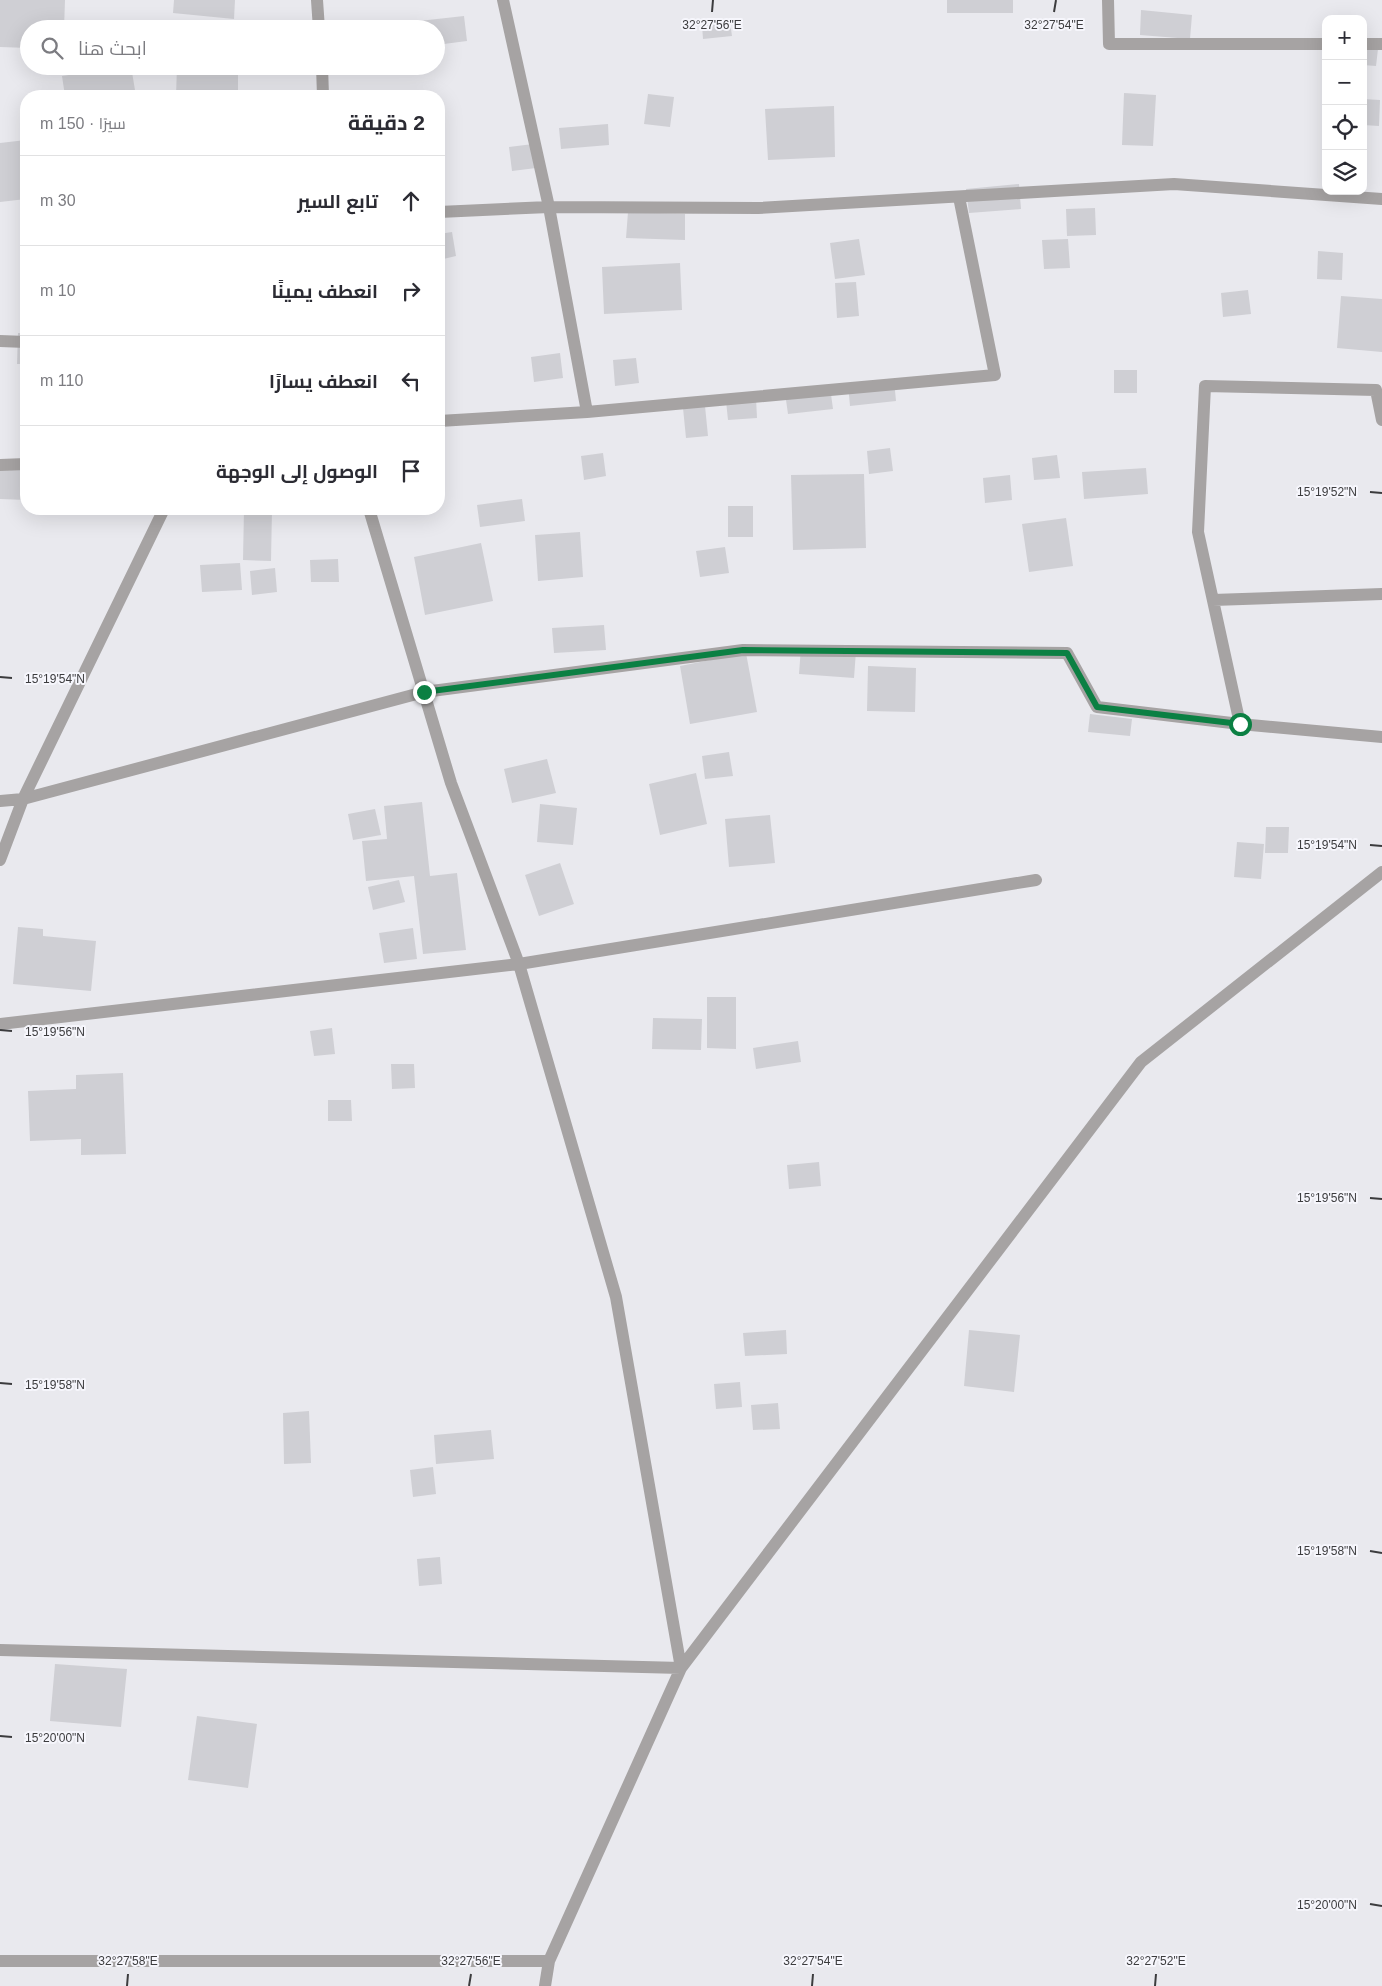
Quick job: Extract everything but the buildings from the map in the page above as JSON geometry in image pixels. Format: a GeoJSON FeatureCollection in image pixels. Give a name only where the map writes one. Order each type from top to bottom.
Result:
{"type":"FeatureCollection","features":[{"type":"Feature","properties":{"kind":"street"},"geometry":{"type":"LineString","coordinates":[[317,0],[318,20]]}},
{"type":"Feature","properties":{"kind":"street"},"geometry":{"type":"LineString","coordinates":[[503,0],[549,207],[587,412]]}},
{"type":"Feature","properties":{"kind":"street"},"geometry":{"type":"LineString","coordinates":[[1108,0],[1109,44],[1322,44]]}},
{"type":"Feature","properties":{"kind":"street"},"geometry":{"type":"LineString","coordinates":[[1367,44],[1382,44]]}},
{"type":"Feature","properties":{"kind":"street"},"geometry":{"type":"LineString","coordinates":[[322,75],[323,90]]}},
{"type":"Feature","properties":{"kind":"street"},"geometry":{"type":"LineString","coordinates":[[445,212],[549,207],[758,208],[1174,184],[1382,199]]}},
{"type":"Feature","properties":{"kind":"street"},"geometry":{"type":"LineString","coordinates":[[445,421],[587,412],[996,375],[959,196]]}},
{"type":"Feature","properties":{"kind":"street"},"geometry":{"type":"LineString","coordinates":[[0,341],[20,342]]}},
{"type":"Feature","properties":{"kind":"street"},"geometry":{"type":"LineString","coordinates":[[1240,724],[1198,532],[1204,386],[1376,390],[1382,420]]}},
{"type":"Feature","properties":{"kind":"street"},"geometry":{"type":"LineString","coordinates":[[0,464],[20,464]]}},
{"type":"Feature","properties":{"kind":"street"},"geometry":{"type":"LineString","coordinates":[[0,860],[23,799],[161,515]]}},
{"type":"Feature","properties":{"kind":"street"},"geometry":{"type":"LineString","coordinates":[[371,515],[451,783],[519,964],[616,1296],[681,1668]]}},
{"type":"Feature","properties":{"kind":"street"},"geometry":{"type":"LineString","coordinates":[[1213,600],[1382,594]]}},
{"type":"Feature","properties":{"kind":"street"},"geometry":{"type":"LineString","coordinates":[[0,801],[23,799],[424,692],[743,650],[1067,653],[1097,707],[1240,724],[1382,737]]}},
{"type":"Feature","properties":{"kind":"street"},"geometry":{"type":"LineString","coordinates":[[545,1986],[549,1961],[681,1668],[1141,1062],[1382,872]]}},
{"type":"Feature","properties":{"kind":"street"},"geometry":{"type":"LineString","coordinates":[[0,1024],[519,964],[1036,880]]}},
{"type":"Feature","properties":{"kind":"street"},"geometry":{"type":"LineString","coordinates":[[0,1650],[681,1668]]}},
{"type":"Feature","properties":{"kind":"street"},"geometry":{"type":"LineString","coordinates":[[0,1961],[549,1961]]}},
{"type":"Feature","properties":{"kind":"route"},"geometry":{"type":"LineString","coordinates":[[424,692],[743,650],[1067,653],[1097,707],[1240,724]]}}]}
